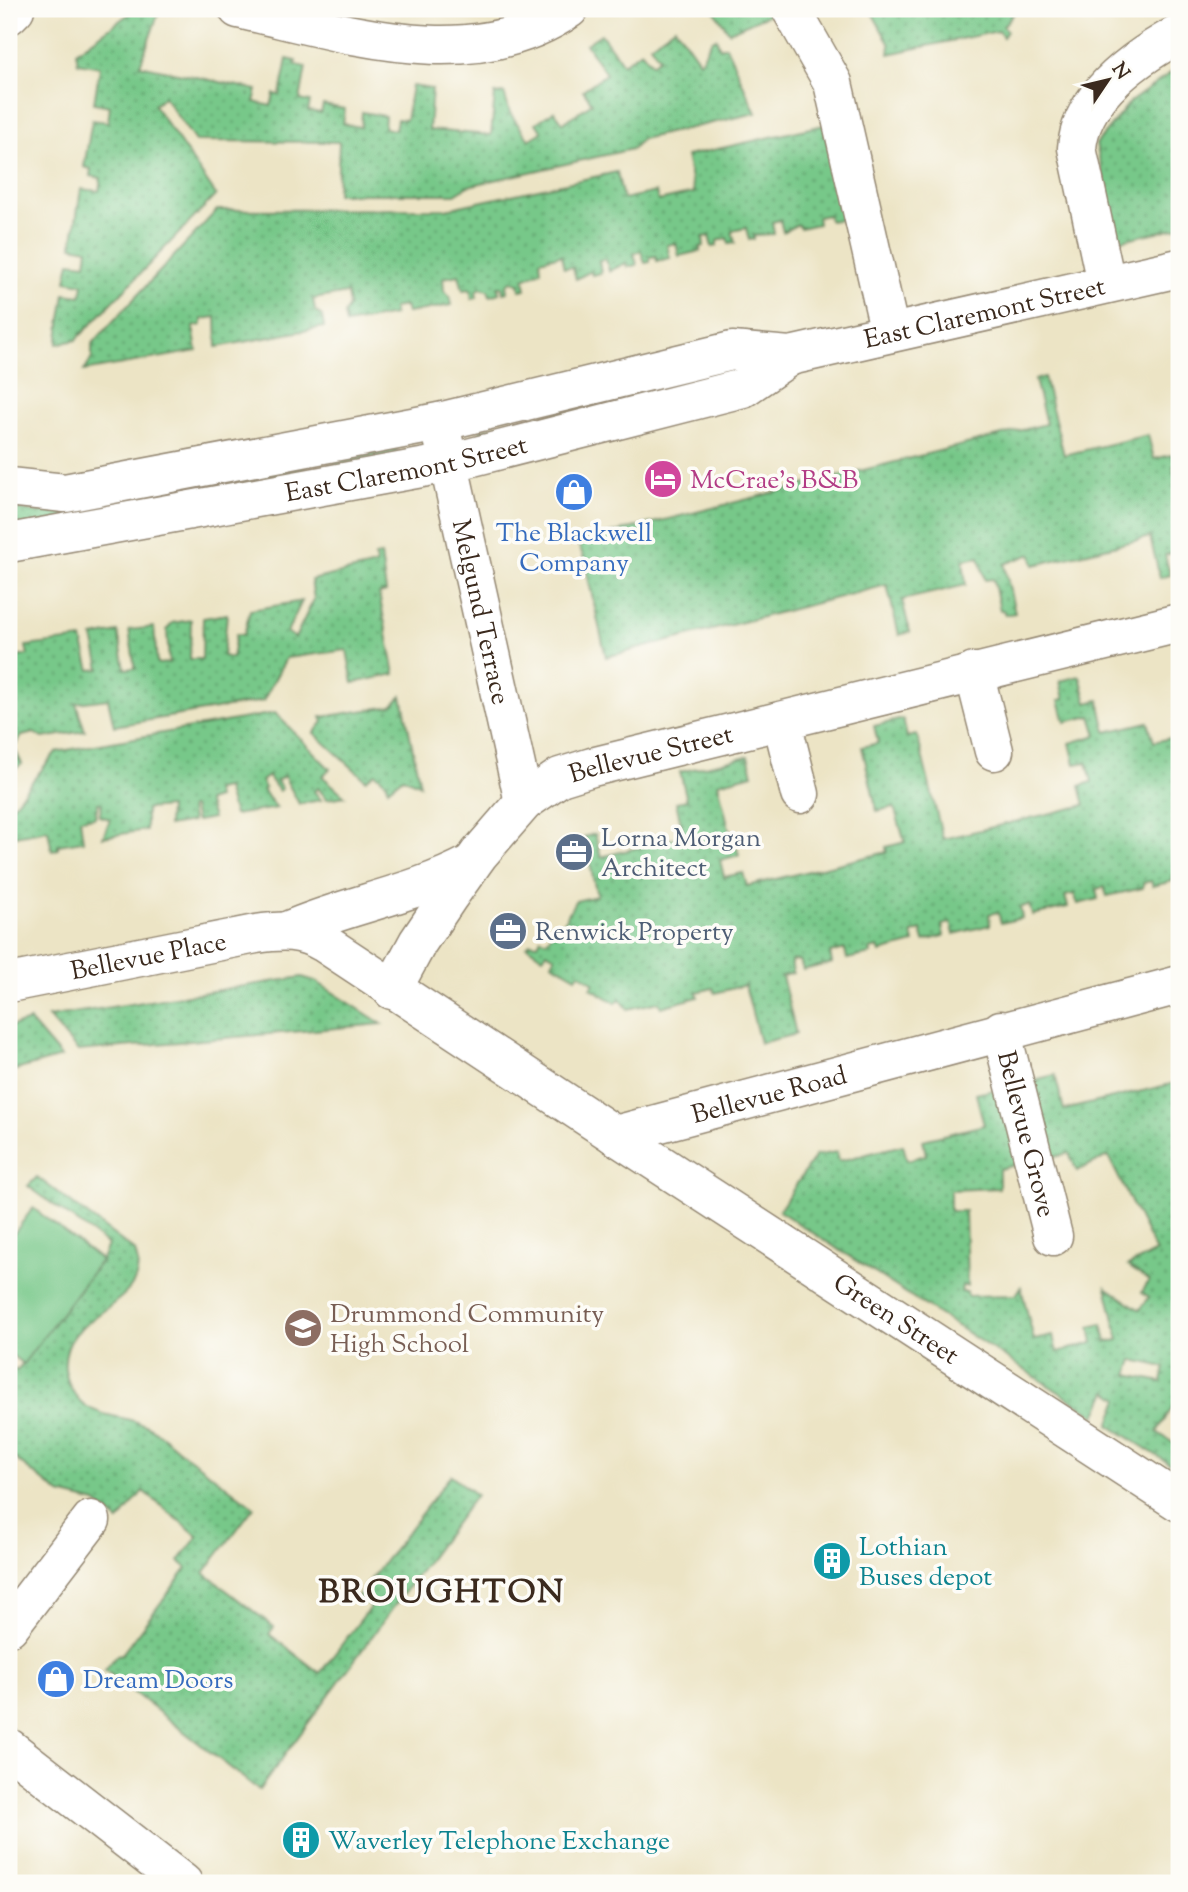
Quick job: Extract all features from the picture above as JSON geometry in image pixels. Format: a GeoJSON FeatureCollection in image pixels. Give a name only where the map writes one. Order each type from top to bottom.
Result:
{"type":"FeatureCollection","features":[{"type":"Feature","properties":{"kind":"street"},"geometry":{"type":"LineString","coordinates":[[9,15],[15,9]]}},
{"type":"Feature","properties":{"kind":"street"},"geometry":{"type":"LineString","coordinates":[[237,9],[379,40],[438,44],[506,39],[541,27],[569,9]]}},
{"type":"Feature","properties":{"kind":"street"},"geometry":{"type":"LineString","coordinates":[[797,18],[833,83],[890,333]]}},
{"type":"Feature","properties":{"kind":"street"},"geometry":{"type":"LineString","coordinates":[[1106,283],[1077,148],[1080,128],[1106,89],[1147,53],[1179,34]]}},
{"type":"Feature","properties":{"kind":"street","name":"East Claremont Street"},"geometry":{"type":"LineString","coordinates":[[9,488],[65,493],[439,422],[732,351],[790,356],[1179,268]]}},
{"type":"Feature","properties":{"kind":"street","name":"East Claremont Street"},"geometry":{"type":"LineString","coordinates":[[9,543],[449,463],[743,388],[790,356]]}},
{"type":"Feature","properties":{"kind":"street","name":"Melgund Terrace"},"geometry":{"type":"LineString","coordinates":[[439,422],[524,802]]}},
{"type":"Feature","properties":{"kind":"street","name":"Bellevue Street"},"geometry":{"type":"LineString","coordinates":[[524,802],[569,773],[1179,623]]}},
{"type":"Feature","properties":{"kind":"street"},"geometry":{"type":"LineString","coordinates":[[974,672],[994,751]]}},
{"type":"Feature","properties":{"kind":"street"},"geometry":{"type":"LineString","coordinates":[[782,722],[800,794]]}},
{"type":"Feature","properties":{"kind":"street","name":"Bellevue Place"},"geometry":{"type":"LineString","coordinates":[[393,990],[418,942],[472,863],[524,802]]}},
{"type":"Feature","properties":{"kind":"street","name":"Bellevue Place"},"geometry":{"type":"LineString","coordinates":[[9,983],[289,930],[346,907],[436,882],[472,863]]}},
{"type":"Feature","properties":{"kind":"street"},"geometry":{"type":"LineString","coordinates":[[289,930],[314,937],[615,1136]]}},
{"type":"Feature","properties":{"kind":"street","name":"Bellevue Road"},"geometry":{"type":"LineString","coordinates":[[615,1136],[1001,1030],[1179,985]]}},
{"type":"Feature","properties":{"kind":"street","name":"Bellevue Grove"},"geometry":{"type":"LineString","coordinates":[[1001,1030],[1052,1236]]}},
{"type":"Feature","properties":{"kind":"street","name":"Green Street"},"geometry":{"type":"LineString","coordinates":[[615,1136],[1179,1502]]}},
{"type":"Feature","properties":{"kind":"street"},"geometry":{"type":"LineString","coordinates":[[9,1627],[91,1520]]}},
{"type":"Feature","properties":{"kind":"street"},"geometry":{"type":"LineString","coordinates":[[9,1748],[183,1883]]}},
{"type":"Feature","properties":{"kind":"green space"},"geometry":{"type":"Polygon","coordinates":[[[136,9],[160,9],[140,65],[257,90],[254,102],[271,106],[274,94],[280,95],[287,59],[296,61],[295,65],[306,67],[300,100],[310,102],[308,111],[321,113],[323,105],[345,109],[343,124],[361,127],[362,112],[385,116],[384,128],[395,130],[397,119],[406,120],[412,86],[432,89],[429,130],[491,135],[495,94],[504,93],[510,113],[529,140],[542,132],[536,123],[554,111],[563,123],[592,103],[583,90],[606,74],[586,44],[601,34],[623,64],[641,51],[652,64],[659,58],[650,45],[675,27],[700,62],[711,41],[716,38],[720,48],[726,46],[756,113],[642,139],[632,149],[468,186],[455,194],[337,194],[339,142],[195,141],[164,97],[154,105],[216,195],[76,340],[57,344],[65,294],[81,296],[83,284],[66,281],[70,262],[86,264],[88,249],[72,246],[81,189],[99,191],[101,178],[90,176],[91,169],[84,167],[92,120],[108,122],[110,106],[94,103],[100,67],[78,63],[76,52],[136,9]]]}},
{"type":"Feature","properties":{"kind":"green space"},"geometry":{"type":"Polygon","coordinates":[[[713,9],[768,9],[772,13],[729,32],[713,9]]]}},
{"type":"Feature","properties":{"kind":"green space"},"geometry":{"type":"Polygon","coordinates":[[[870,9],[1010,9],[1014,13],[1003,26],[1007,31],[1003,37],[998,31],[889,54],[890,45],[870,9]]]}},
{"type":"Feature","properties":{"kind":"green space"},"geometry":{"type":"Polygon","coordinates":[[[1179,67],[1179,227],[1118,241],[1096,144],[1130,102],[1179,67]]]}},
{"type":"Feature","properties":{"kind":"green space"},"geometry":{"type":"Polygon","coordinates":[[[824,125],[843,219],[830,221],[828,215],[817,217],[818,224],[800,228],[798,224],[783,232],[780,220],[772,222],[774,234],[754,235],[754,239],[749,240],[746,228],[732,231],[735,243],[729,244],[727,238],[717,241],[717,246],[712,247],[709,236],[703,237],[704,246],[700,247],[700,251],[679,256],[676,243],[667,245],[670,258],[657,261],[656,256],[650,257],[650,262],[645,263],[641,251],[634,253],[637,265],[627,267],[626,263],[609,271],[606,259],[599,260],[601,273],[592,275],[591,271],[576,279],[573,267],[564,268],[561,255],[540,260],[541,271],[524,279],[526,289],[520,290],[519,283],[511,281],[507,285],[508,292],[503,293],[502,286],[498,286],[499,293],[490,296],[488,290],[480,288],[476,292],[477,298],[472,299],[470,289],[463,290],[459,275],[443,278],[444,291],[450,296],[452,305],[407,313],[405,306],[393,308],[394,315],[346,324],[344,314],[349,306],[347,293],[313,299],[315,311],[322,316],[324,327],[217,347],[216,317],[202,319],[202,325],[193,327],[197,351],[84,371],[92,358],[92,344],[217,210],[446,209],[617,172],[623,199],[656,192],[658,201],[694,193],[686,156],[824,125]]]}},
{"type":"Feature","properties":{"kind":"green space"},"geometry":{"type":"Polygon","coordinates":[[[1044,377],[1064,455],[1148,435],[1154,459],[1179,453],[1179,464],[1173,466],[1179,494],[1179,561],[1177,552],[1165,555],[1170,575],[1160,578],[1150,537],[1034,565],[1031,554],[1004,564],[1015,613],[1005,615],[1003,610],[1000,610],[993,579],[985,580],[979,557],[963,560],[966,585],[902,600],[910,632],[899,635],[887,585],[606,657],[583,555],[577,542],[1046,424],[1035,380],[1044,377]]]}},
{"type":"Feature","properties":{"kind":"green space"},"geometry":{"type":"Polygon","coordinates":[[[618,398],[622,400],[483,443],[480,430],[618,398]]]}},
{"type":"Feature","properties":{"kind":"green space"},"geometry":{"type":"Polygon","coordinates":[[[396,448],[399,460],[335,471],[333,459],[396,448]]]}},
{"type":"Feature","properties":{"kind":"green space"},"geometry":{"type":"Polygon","coordinates":[[[304,463],[306,474],[222,490],[220,479],[304,463]]]}},
{"type":"Feature","properties":{"kind":"green space"},"geometry":{"type":"Polygon","coordinates":[[[71,507],[76,517],[16,528],[15,509],[39,513],[71,507]]]}},
{"type":"Feature","properties":{"kind":"green space"},"geometry":{"type":"Polygon","coordinates":[[[381,555],[386,592],[379,594],[395,674],[353,683],[347,650],[286,658],[263,701],[114,726],[108,699],[76,703],[85,731],[43,738],[34,733],[22,736],[14,748],[22,764],[9,773],[9,655],[10,658],[28,655],[26,646],[82,639],[90,670],[100,669],[93,637],[118,632],[125,669],[135,668],[129,630],[154,627],[157,664],[169,663],[167,630],[172,623],[191,620],[190,659],[202,659],[203,618],[227,614],[223,656],[232,658],[236,634],[244,635],[250,610],[302,601],[287,632],[295,638],[314,599],[311,580],[376,565],[375,556],[381,555]]]}},
{"type":"Feature","properties":{"kind":"green space"},"geometry":{"type":"Polygon","coordinates":[[[1080,676],[1087,703],[1099,700],[1106,732],[1148,722],[1154,742],[1179,736],[1179,874],[1172,876],[1173,881],[1153,886],[1151,881],[1143,883],[1143,888],[1107,896],[1104,887],[1096,889],[1098,899],[1078,904],[1074,894],[1065,896],[1068,907],[1032,915],[1029,905],[1020,907],[1022,918],[1001,923],[998,912],[989,914],[990,925],[954,934],[951,923],[942,925],[944,936],[924,941],[921,930],[912,933],[914,943],[880,952],[878,947],[870,949],[871,954],[847,959],[845,949],[830,953],[832,963],[803,970],[800,960],[791,961],[793,973],[782,976],[796,1034],[760,1043],[745,985],[715,993],[713,988],[697,992],[698,997],[661,1007],[659,1002],[628,1009],[620,999],[616,1003],[591,988],[594,983],[579,973],[576,977],[552,963],[555,957],[547,952],[543,957],[527,946],[530,943],[538,944],[541,938],[546,941],[558,925],[561,928],[575,901],[597,896],[584,837],[595,834],[601,857],[684,836],[676,802],[687,800],[680,772],[748,756],[753,774],[718,783],[733,845],[736,844],[739,855],[720,860],[724,877],[743,873],[747,886],[887,852],[886,847],[905,842],[894,807],[877,811],[862,747],[878,743],[874,726],[903,719],[907,737],[917,735],[943,839],[1085,805],[1080,786],[1092,782],[1087,762],[1075,764],[1070,743],[1097,735],[1091,716],[1065,722],[1059,700],[1064,699],[1060,681],[1080,676]]]}},
{"type":"Feature","properties":{"kind":"green space"},"geometry":{"type":"Polygon","coordinates":[[[402,696],[420,785],[403,777],[388,789],[387,783],[375,773],[366,780],[314,733],[323,722],[321,717],[392,706],[402,696]]]}},
{"type":"Feature","properties":{"kind":"green space"},"geometry":{"type":"Polygon","coordinates":[[[275,713],[330,769],[322,776],[345,796],[327,799],[318,788],[314,791],[321,800],[299,804],[284,776],[277,781],[282,789],[279,791],[268,776],[261,781],[265,788],[262,790],[277,808],[234,815],[226,788],[215,790],[217,798],[207,801],[213,818],[196,821],[193,807],[190,807],[192,822],[168,826],[169,807],[146,809],[146,830],[103,837],[110,819],[99,816],[102,804],[98,803],[95,817],[80,819],[83,841],[58,845],[58,849],[52,851],[48,830],[9,837],[9,810],[56,752],[275,713]]]}},
{"type":"Feature","properties":{"kind":"green space"},"geometry":{"type":"Polygon","coordinates":[[[302,977],[315,981],[382,1024],[78,1051],[48,1017],[302,977]]]}},
{"type":"Feature","properties":{"kind":"green space"},"geometry":{"type":"Polygon","coordinates":[[[30,1021],[61,1057],[9,1072],[9,1027],[30,1021]]]}},
{"type":"Feature","properties":{"kind":"green space"},"geometry":{"type":"Polygon","coordinates":[[[1055,1075],[1064,1110],[1179,1082],[1179,1397],[1157,1432],[1179,1447],[1179,1457],[1173,1466],[1109,1425],[1119,1399],[1107,1391],[1096,1416],[779,1211],[815,1156],[837,1152],[839,1161],[903,1145],[907,1160],[926,1155],[923,1140],[984,1125],[976,1094],[1003,1088],[1020,1164],[999,1169],[999,1188],[950,1190],[950,1211],[965,1211],[967,1286],[962,1286],[961,1292],[967,1292],[968,1296],[1016,1295],[1021,1287],[1034,1340],[1053,1336],[1057,1352],[1093,1343],[1090,1327],[1102,1324],[1106,1342],[1119,1340],[1106,1287],[1140,1310],[1149,1297],[1142,1292],[1149,1281],[1128,1266],[1156,1252],[1108,1156],[1077,1171],[1069,1153],[1047,1159],[1029,1081],[1055,1075]],[[1133,1360],[1128,1375],[1162,1382],[1165,1367],[1133,1360]]]}},
{"type":"Feature","properties":{"kind":"green space"},"geometry":{"type":"Polygon","coordinates":[[[37,1177],[135,1251],[137,1271],[132,1286],[76,1334],[67,1349],[65,1369],[72,1390],[82,1403],[93,1410],[151,1428],[254,1507],[204,1573],[274,1627],[269,1634],[320,1673],[371,1606],[358,1596],[451,1475],[476,1495],[259,1790],[105,1670],[117,1655],[122,1654],[187,1568],[179,1561],[198,1536],[143,1491],[119,1521],[96,1503],[60,1494],[9,1454],[9,1365],[17,1371],[101,1261],[108,1245],[28,1186],[37,1177]]]}},
{"type":"Feature","properties":{"kind":"green space"},"geometry":{"type":"Polygon","coordinates":[[[33,1208],[101,1260],[23,1364],[9,1353],[9,1240],[33,1208]]]}},
{"type":"Feature","properties":{"kind":"place","name":"McCrae's B&B"},"geometry":{"type":"Point","coordinates":[663,479]}},
{"type":"Feature","properties":{"kind":"place","name":"The Blackwell Company"},"geometry":{"type":"Point","coordinates":[574,492]}},
{"type":"Feature","properties":{"kind":"place","name":"Lorna Morgan Architect"},"geometry":{"type":"Point","coordinates":[574,852]}},
{"type":"Feature","properties":{"kind":"place","name":"Renwick Property"},"geometry":{"type":"Point","coordinates":[508,931]}},
{"type":"Feature","properties":{"kind":"place","name":"Drummond Community High School"},"geometry":{"type":"Point","coordinates":[303,1328]}},
{"type":"Feature","properties":{"kind":"place","name":"Lothian Buses depot"},"geometry":{"type":"Point","coordinates":[832,1561]}},
{"type":"Feature","properties":{"kind":"place","name":"Dream Doors"},"geometry":{"type":"Point","coordinates":[56,1679]}},
{"type":"Feature","properties":{"kind":"place","name":"Waverley Telephone Exchange"},"geometry":{"type":"Point","coordinates":[301,1840]}},
{"type":"Feature","properties":{"kind":"district","name":"BROUGHTON"},"geometry":{"type":"Point","coordinates":[442,1590]}}]}
